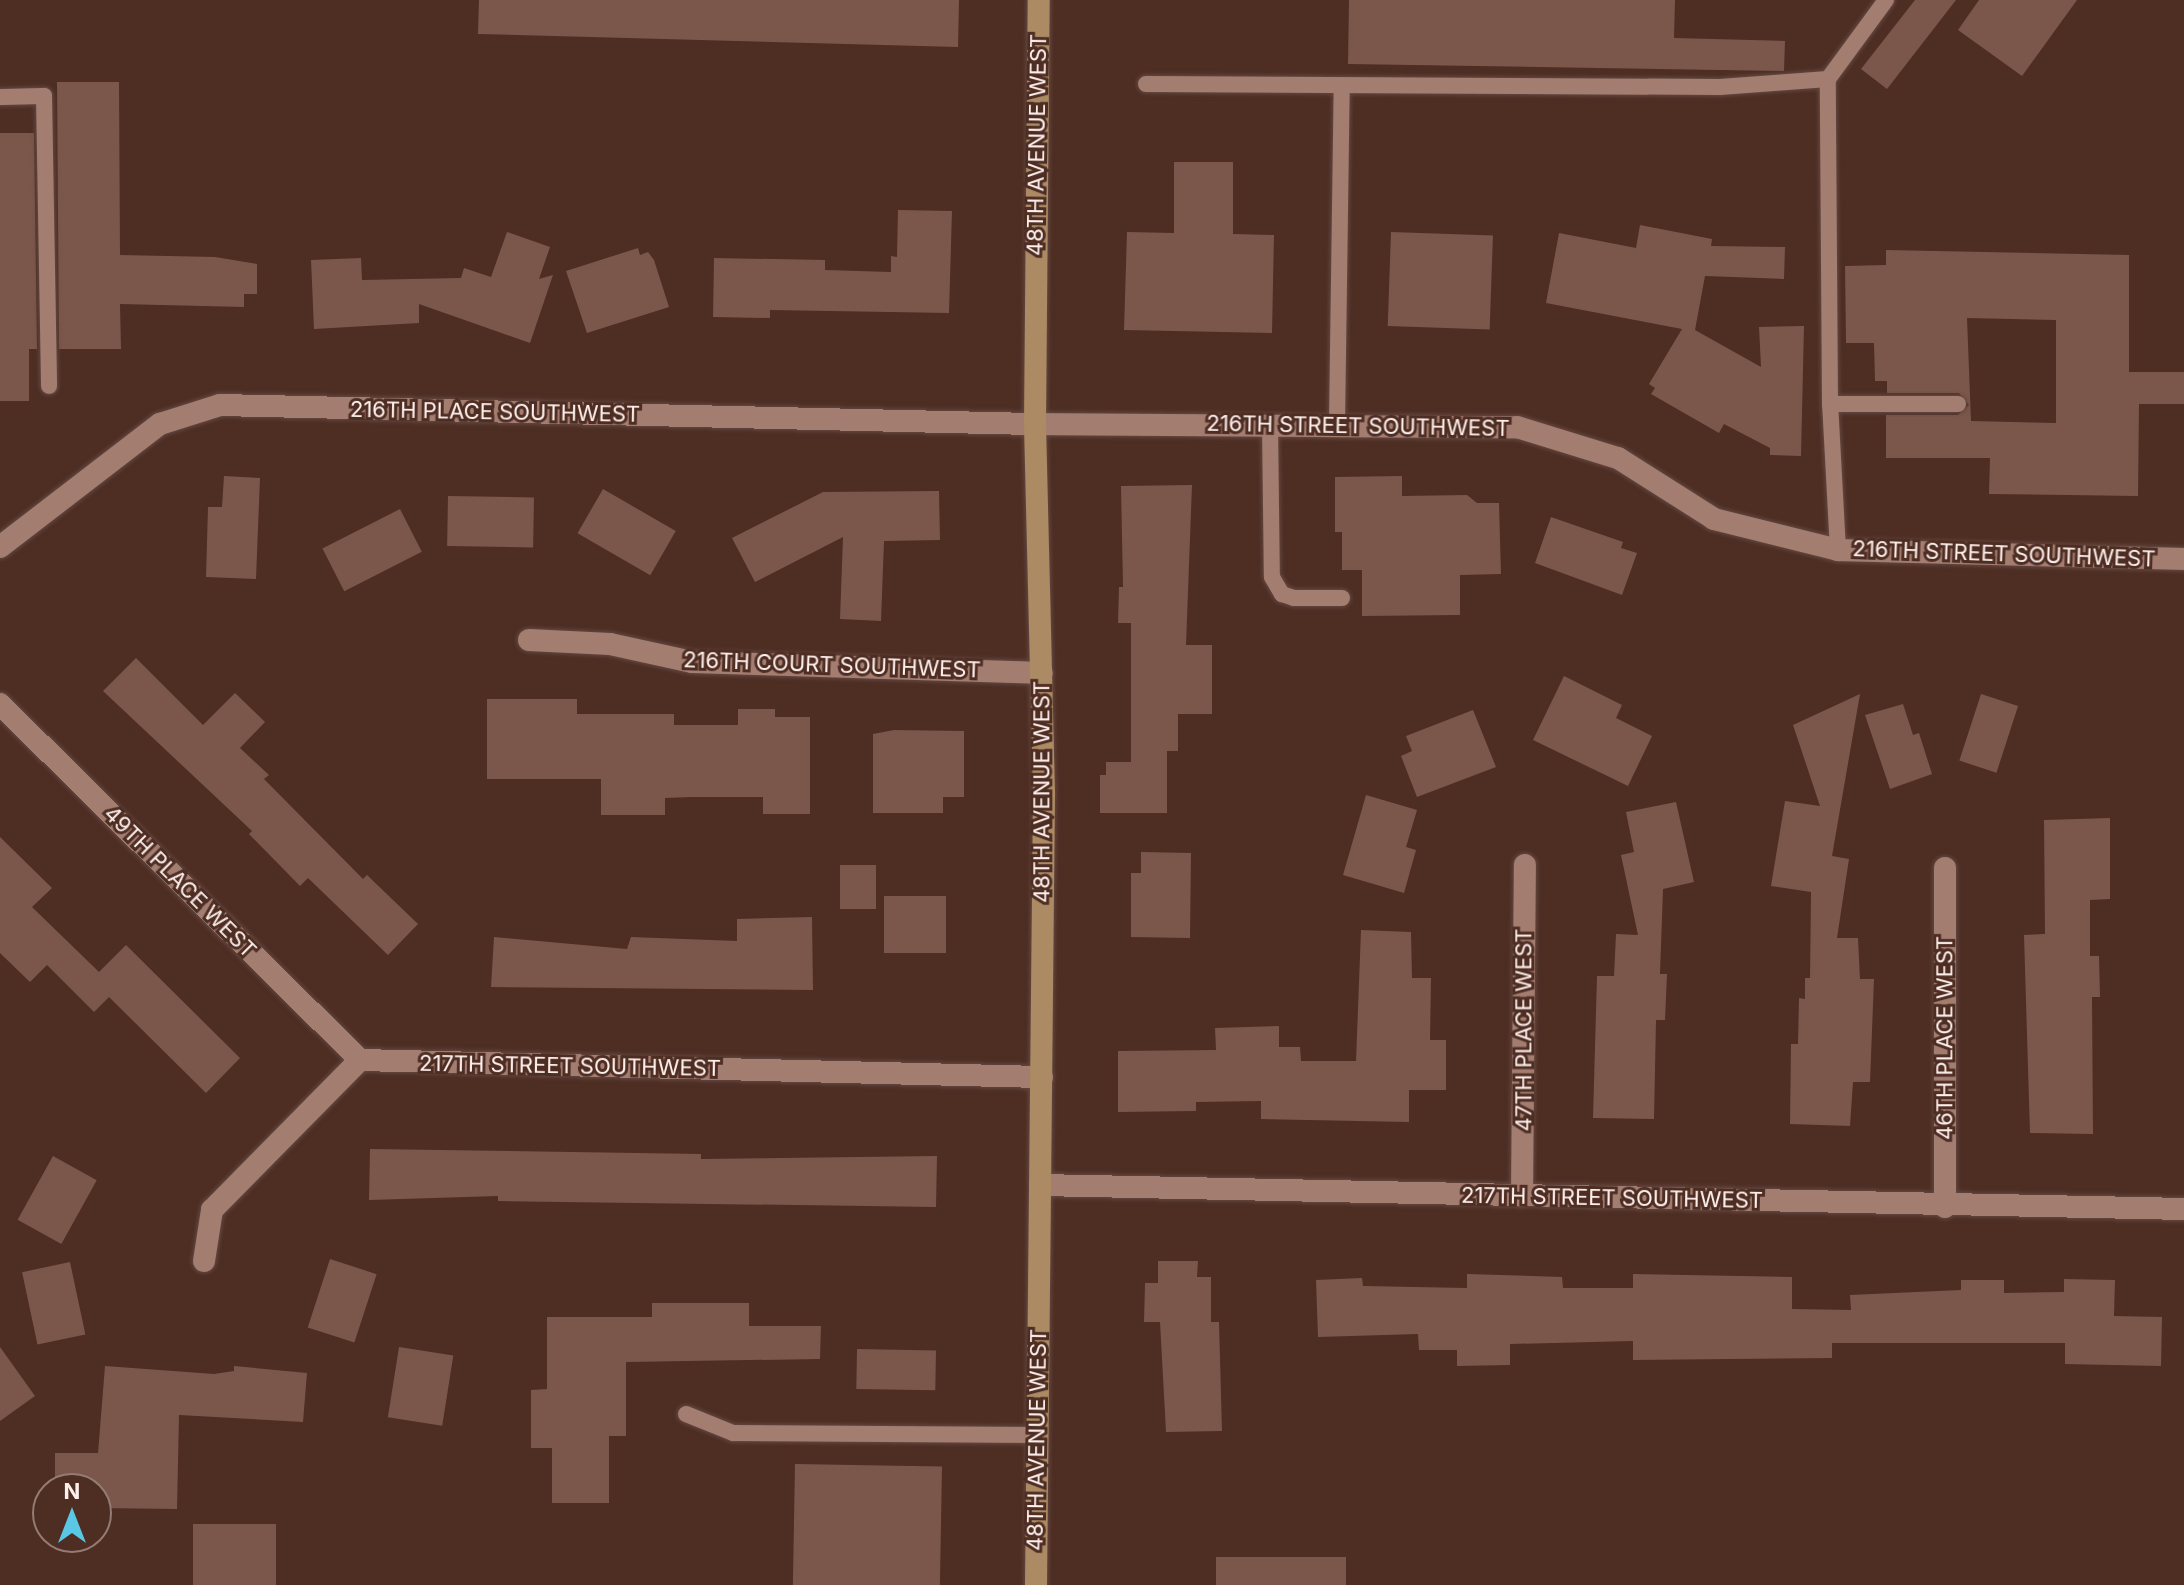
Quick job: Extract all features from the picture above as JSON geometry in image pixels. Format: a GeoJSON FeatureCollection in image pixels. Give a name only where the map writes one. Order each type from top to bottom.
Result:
{"type":"FeatureCollection","features":[{"type":"Feature","properties":{"kind":"main road","name":"48TH AVENUE WEST"},"geometry":{"type":"LineString","coordinates":[[1036,1585],[1042,1077],[1042,673],[1035,424],[1039,0]]}},
{"type":"Feature","properties":{"kind":"street","name":"216TH PLACE SOUTHWEST"},"geometry":{"type":"LineString","coordinates":[[0,547],[160,424],[220,405],[1035,424]]}},
{"type":"Feature","properties":{"kind":"street","name":"216TH STREET SOUTHWEST"},"geometry":{"type":"LineString","coordinates":[[1035,424],[1517,427],[1618,458],[1714,519],[1838,550],[2184,559]]}},
{"type":"Feature","properties":{"kind":"street","name":"216TH COURT SOUTHWEST"},"geometry":{"type":"LineString","coordinates":[[529,640],[610,644],[692,662],[1042,673]]}},
{"type":"Feature","properties":{"kind":"street","name":"49TH PLACE WEST"},"geometry":{"type":"LineString","coordinates":[[0,704],[360,1060]]}},
{"type":"Feature","properties":{"kind":"street","name":"47TH PLACE WEST"},"geometry":{"type":"LineString","coordinates":[[1522,1196],[1525,865]]}},
{"type":"Feature","properties":{"kind":"street","name":"46TH PLACE WEST"},"geometry":{"type":"LineString","coordinates":[[1945,868],[1945,1207]]}},
{"type":"Feature","properties":{"kind":"street","name":"217TH STREET SOUTHWEST"},"geometry":{"type":"LineString","coordinates":[[360,1060],[1042,1077]]}},
{"type":"Feature","properties":{"kind":"street"},"geometry":{"type":"LineString","coordinates":[[204,1261],[212,1210],[360,1060]]}},
{"type":"Feature","properties":{"kind":"street","name":"217TH STREET SOUTHWEST"},"geometry":{"type":"LineString","coordinates":[[1040,1185],[1945,1207],[2184,1209]]}},
{"type":"Feature","properties":{"kind":"lane"},"geometry":{"type":"LineString","coordinates":[[1838,550],[1830,404],[1828,79],[1886,0]]}},
{"type":"Feature","properties":{"kind":"lane"},"geometry":{"type":"LineString","coordinates":[[1146,84],[1720,87],[1828,79]]}},
{"type":"Feature","properties":{"kind":"lane"},"geometry":{"type":"LineString","coordinates":[[1337,424],[1342,85]]}},
{"type":"Feature","properties":{"kind":"lane"},"geometry":{"type":"LineString","coordinates":[[0,97],[44,96],[49,386]]}},
{"type":"Feature","properties":{"kind":"lane"},"geometry":{"type":"LineString","coordinates":[[1830,404],[1958,404]]}},
{"type":"Feature","properties":{"kind":"lane"},"geometry":{"type":"LineString","coordinates":[[1270,424],[1272,577],[1282,594],[1294,598],[1342,598]]}},
{"type":"Feature","properties":{"kind":"lane"},"geometry":{"type":"LineString","coordinates":[[686,1414],[733,1433],[1037,1435]]}},
{"type":"Feature","properties":{"kind":"building"},"geometry":{"type":"Polygon","coordinates":[[[479,0],[959,0],[958,47],[478,34],[479,0]]]}},
{"type":"Feature","properties":{"kind":"building"},"geometry":{"type":"Polygon","coordinates":[[[1349,0],[1675,0],[1674,38],[1785,41],[1784,71],[1348,64],[1349,0]]]}},
{"type":"Feature","properties":{"kind":"building"},"geometry":{"type":"Polygon","coordinates":[[[1915,0],[1956,0],[1887,89],[1861,69],[1915,0]]]}},
{"type":"Feature","properties":{"kind":"building"},"geometry":{"type":"Polygon","coordinates":[[[1979,0],[2077,0],[2022,76],[1958,30],[1979,0]]]}},
{"type":"Feature","properties":{"kind":"building"},"geometry":{"type":"Polygon","coordinates":[[[57,82],[119,82],[120,255],[215,257],[257,264],[257,294],[244,294],[244,307],[120,304],[121,349],[59,349],[57,82]]]}},
{"type":"Feature","properties":{"kind":"building"},"geometry":{"type":"Polygon","coordinates":[[[0,133],[34,133],[37,349],[29,349],[29,401],[0,401],[0,133]]]}},
{"type":"Feature","properties":{"kind":"building"},"geometry":{"type":"Polygon","coordinates":[[[1174,162],[1233,162],[1233,234],[1274,235],[1272,333],[1124,330],[1127,232],[1174,233],[1174,162]]]}},
{"type":"Feature","properties":{"kind":"building"},"geometry":{"type":"Polygon","coordinates":[[[898,210],[952,211],[949,313],[770,310],[770,318],[713,317],[714,258],[825,260],[825,270],[891,272],[891,256],[897,257],[898,210]]]}},
{"type":"Feature","properties":{"kind":"building"},"geometry":{"type":"Polygon","coordinates":[[[1640,225],[1712,239],[1711,246],[1785,247],[1784,279],[1705,276],[1695,330],[1761,367],[1759,327],[1804,326],[1801,456],[1770,455],[1770,448],[1724,424],[1719,433],[1651,394],[1655,388],[1649,384],[1682,329],[1546,303],[1559,233],[1636,248],[1640,225]]]}},
{"type":"Feature","properties":{"kind":"building"},"geometry":{"type":"Polygon","coordinates":[[[507,232],[550,247],[539,279],[553,275],[530,343],[419,304],[419,323],[314,329],[311,260],[361,258],[362,280],[461,278],[464,268],[491,277],[507,232]]]}},
{"type":"Feature","properties":{"kind":"building"},"geometry":{"type":"Polygon","coordinates":[[[1391,232],[1493,236],[1490,330],[1388,326],[1391,232]]]}},
{"type":"Feature","properties":{"kind":"building"},"geometry":{"type":"Polygon","coordinates":[[[638,248],[640,255],[648,252],[654,260],[669,307],[587,333],[566,271],[638,248]]]}},
{"type":"Feature","properties":{"kind":"building"},"geometry":{"type":"Polygon","coordinates":[[[1886,250],[2129,255],[2129,372],[2184,372],[2184,404],[2139,404],[2138,496],[1989,494],[1990,458],[1886,458],[1886,415],[1958,415],[1969,405],[1959,393],[1887,393],[1887,381],[1875,381],[1874,343],[1846,343],[1845,266],[1886,265],[1886,250]],[[1967,318],[1971,421],[2056,423],[2056,320],[1967,318]]]}},
{"type":"Feature","properties":{"kind":"building"},"geometry":{"type":"Polygon","coordinates":[[[224,476],[260,478],[256,579],[206,577],[208,507],[222,507],[224,476]]]}},
{"type":"Feature","properties":{"kind":"building"},"geometry":{"type":"Polygon","coordinates":[[[1402,476],[1402,496],[1467,495],[1477,503],[1499,503],[1501,574],[1460,575],[1460,615],[1362,616],[1362,570],[1342,570],[1342,532],[1335,532],[1335,477],[1402,476]]]}},
{"type":"Feature","properties":{"kind":"building"},"geometry":{"type":"Polygon","coordinates":[[[1192,485],[1186,645],[1212,645],[1212,714],[1178,714],[1178,751],[1167,751],[1167,813],[1100,813],[1100,775],[1106,775],[1106,762],[1131,762],[1131,623],[1118,623],[1119,587],[1123,587],[1121,486],[1192,485]]]}},
{"type":"Feature","properties":{"kind":"building"},"geometry":{"type":"Polygon","coordinates":[[[603,489],[676,531],[650,575],[578,533],[603,489]]]}},
{"type":"Feature","properties":{"kind":"building"},"geometry":{"type":"Polygon","coordinates":[[[939,491],[940,540],[884,541],[881,621],[840,619],[843,537],[755,582],[732,538],[823,492],[939,491]]]}},
{"type":"Feature","properties":{"kind":"building"},"geometry":{"type":"Polygon","coordinates":[[[448,496],[534,498],[533,547],[447,546],[448,496]]]}},
{"type":"Feature","properties":{"kind":"building"},"geometry":{"type":"Polygon","coordinates":[[[400,509],[422,552],[344,591],[322,548],[400,509]]]}},
{"type":"Feature","properties":{"kind":"building"},"geometry":{"type":"Polygon","coordinates":[[[1551,517],[1623,542],[1621,548],[1637,553],[1622,595],[1535,563],[1551,517]]]}},
{"type":"Feature","properties":{"kind":"building"},"geometry":{"type":"Polygon","coordinates":[[[136,658],[203,725],[235,693],[265,722],[240,748],[269,775],[264,779],[363,879],[367,875],[418,924],[388,955],[308,878],[300,886],[249,834],[252,831],[103,691],[136,658]]]}},
{"type":"Feature","properties":{"kind":"building"},"geometry":{"type":"Polygon","coordinates":[[[1564,676],[1622,705],[1616,718],[1652,736],[1628,786],[1533,740],[1564,676]]]}},
{"type":"Feature","properties":{"kind":"building"},"geometry":{"type":"Polygon","coordinates":[[[1860,694],[1832,856],[1849,859],[1837,938],[1858,938],[1860,979],[1874,979],[1870,1082],[1853,1082],[1850,1126],[1790,1124],[1791,1044],[1798,1044],[1799,998],[1805,999],[1805,978],[1810,978],[1811,892],[1771,886],[1785,801],[1820,806],[1793,725],[1860,694]]]}},
{"type":"Feature","properties":{"kind":"building"},"geometry":{"type":"Polygon","coordinates":[[[1981,694],[2018,706],[1996,773],[1959,761],[1981,694]]]}},
{"type":"Feature","properties":{"kind":"building"},"geometry":{"type":"Polygon","coordinates":[[[487,699],[577,699],[577,714],[674,714],[674,725],[738,725],[738,709],[775,709],[775,717],[810,717],[810,814],[763,814],[763,797],[691,797],[665,798],[665,815],[601,815],[601,779],[487,779],[487,699]]]}},
{"type":"Feature","properties":{"kind":"building"},"geometry":{"type":"Polygon","coordinates":[[[1903,704],[1913,735],[1919,733],[1932,774],[1890,789],[1865,715],[1903,704]]]}},
{"type":"Feature","properties":{"kind":"building"},"geometry":{"type":"Polygon","coordinates":[[[1473,710],[1496,767],[1417,797],[1401,756],[1412,751],[1406,736],[1473,710]]]}},
{"type":"Feature","properties":{"kind":"building"},"geometry":{"type":"Polygon","coordinates":[[[894,730],[964,731],[964,797],[943,797],[943,813],[873,813],[873,734],[894,730]]]}},
{"type":"Feature","properties":{"kind":"building"},"geometry":{"type":"Polygon","coordinates":[[[1366,795],[1417,810],[1406,847],[1416,850],[1404,893],[1343,875],[1366,795]]]}},
{"type":"Feature","properties":{"kind":"building"},"geometry":{"type":"Polygon","coordinates":[[[1676,802],[1694,882],[1663,889],[1660,974],[1667,974],[1665,1020],[1656,1020],[1654,1119],[1593,1118],[1597,976],[1614,976],[1616,934],[1638,935],[1621,855],[1634,852],[1626,812],[1676,802]]]}},
{"type":"Feature","properties":{"kind":"building"},"geometry":{"type":"Polygon","coordinates":[[[2110,818],[2110,899],[2090,900],[2090,956],[2099,956],[2100,997],[2092,997],[2093,1134],[2030,1133],[2024,935],[2045,934],[2044,820],[2110,818]]]}},
{"type":"Feature","properties":{"kind":"building"},"geometry":{"type":"Polygon","coordinates":[[[0,837],[52,888],[32,907],[99,972],[126,945],[240,1058],[206,1093],[109,997],[94,1012],[47,965],[30,982],[0,953],[0,837]]]}},
{"type":"Feature","properties":{"kind":"building"},"geometry":{"type":"Polygon","coordinates":[[[1141,852],[1191,853],[1190,938],[1131,937],[1131,873],[1141,873],[1141,852]]]}},
{"type":"Feature","properties":{"kind":"building"},"geometry":{"type":"Polygon","coordinates":[[[840,865],[876,865],[876,909],[840,909],[840,865]]]}},
{"type":"Feature","properties":{"kind":"building"},"geometry":{"type":"Polygon","coordinates":[[[884,896],[946,896],[946,953],[884,953],[884,896]]]}},
{"type":"Feature","properties":{"kind":"building"},"geometry":{"type":"Polygon","coordinates":[[[812,917],[813,990],[491,987],[494,937],[627,949],[631,937],[737,941],[737,919],[812,917]]]}},
{"type":"Feature","properties":{"kind":"building"},"geometry":{"type":"Polygon","coordinates":[[[1361,930],[1411,932],[1412,978],[1431,978],[1430,1040],[1446,1040],[1446,1090],[1409,1090],[1409,1122],[1261,1119],[1261,1101],[1196,1102],[1196,1111],[1118,1112],[1118,1051],[1216,1050],[1215,1028],[1279,1026],[1279,1047],[1300,1047],[1301,1061],[1356,1061],[1361,930]]]}},
{"type":"Feature","properties":{"kind":"building"},"geometry":{"type":"Polygon","coordinates":[[[370,1149],[701,1154],[701,1159],[937,1156],[936,1207],[498,1201],[498,1196],[369,1200],[370,1149]]]}},
{"type":"Feature","properties":{"kind":"building"},"geometry":{"type":"Polygon","coordinates":[[[53,1156],[97,1180],[61,1244],[18,1220],[53,1156]]]}},
{"type":"Feature","properties":{"kind":"building"},"geometry":{"type":"Polygon","coordinates":[[[330,1259],[377,1274],[354,1343],[308,1327],[330,1259]]]}},
{"type":"Feature","properties":{"kind":"building"},"geometry":{"type":"Polygon","coordinates":[[[1158,1261],[1198,1261],[1197,1277],[1211,1277],[1211,1322],[1219,1322],[1222,1431],[1166,1432],[1160,1322],[1144,1322],[1145,1283],[1158,1283],[1158,1261]]]}},
{"type":"Feature","properties":{"kind":"building"},"geometry":{"type":"Polygon","coordinates":[[[70,1262],[85,1334],[37,1345],[22,1272],[70,1262]]]}},
{"type":"Feature","properties":{"kind":"building"},"geometry":{"type":"Polygon","coordinates":[[[1467,1274],[1562,1277],[1563,1288],[1633,1288],[1633,1274],[1792,1277],[1792,1309],[1851,1310],[1850,1295],[1961,1290],[1961,1280],[2004,1280],[2004,1293],[2064,1292],[2064,1279],[2115,1280],[2114,1316],[2162,1317],[2161,1366],[2065,1364],[2065,1343],[1832,1343],[1832,1358],[1633,1360],[1633,1341],[1510,1344],[1510,1365],[1457,1366],[1457,1350],[1419,1350],[1418,1334],[1318,1337],[1316,1280],[1362,1278],[1363,1286],[1467,1288],[1467,1274]]]}},
{"type":"Feature","properties":{"kind":"building"},"geometry":{"type":"Polygon","coordinates":[[[652,1303],[749,1303],[749,1326],[821,1326],[820,1359],[626,1362],[626,1436],[609,1436],[609,1503],[552,1503],[552,1448],[531,1448],[531,1390],[547,1389],[547,1317],[652,1317],[652,1303]]]}},
{"type":"Feature","properties":{"kind":"building"},"geometry":{"type":"Polygon","coordinates":[[[0,1347],[35,1396],[0,1421],[0,1347]]]}},
{"type":"Feature","properties":{"kind":"building"},"geometry":{"type":"Polygon","coordinates":[[[399,1347],[453,1356],[442,1426],[388,1417],[399,1347]]]}},
{"type":"Feature","properties":{"kind":"building"},"geometry":{"type":"Polygon","coordinates":[[[857,1349],[936,1350],[935,1390],[856,1389],[857,1349]]]}},
{"type":"Feature","properties":{"kind":"building"},"geometry":{"type":"Polygon","coordinates":[[[105,1366],[214,1374],[234,1371],[234,1366],[307,1373],[303,1422],[179,1415],[177,1509],[112,1508],[112,1473],[55,1473],[55,1453],[98,1453],[105,1366]]]}},
{"type":"Feature","properties":{"kind":"building"},"geometry":{"type":"Polygon","coordinates":[[[795,1464],[942,1467],[940,1585],[793,1585],[795,1464]]]}},
{"type":"Feature","properties":{"kind":"building"},"geometry":{"type":"Polygon","coordinates":[[[193,1524],[276,1524],[276,1585],[193,1585],[193,1524]]]}},
{"type":"Feature","properties":{"kind":"building"},"geometry":{"type":"Polygon","coordinates":[[[1216,1557],[1346,1557],[1346,1585],[1216,1585],[1216,1557]]]}}]}
